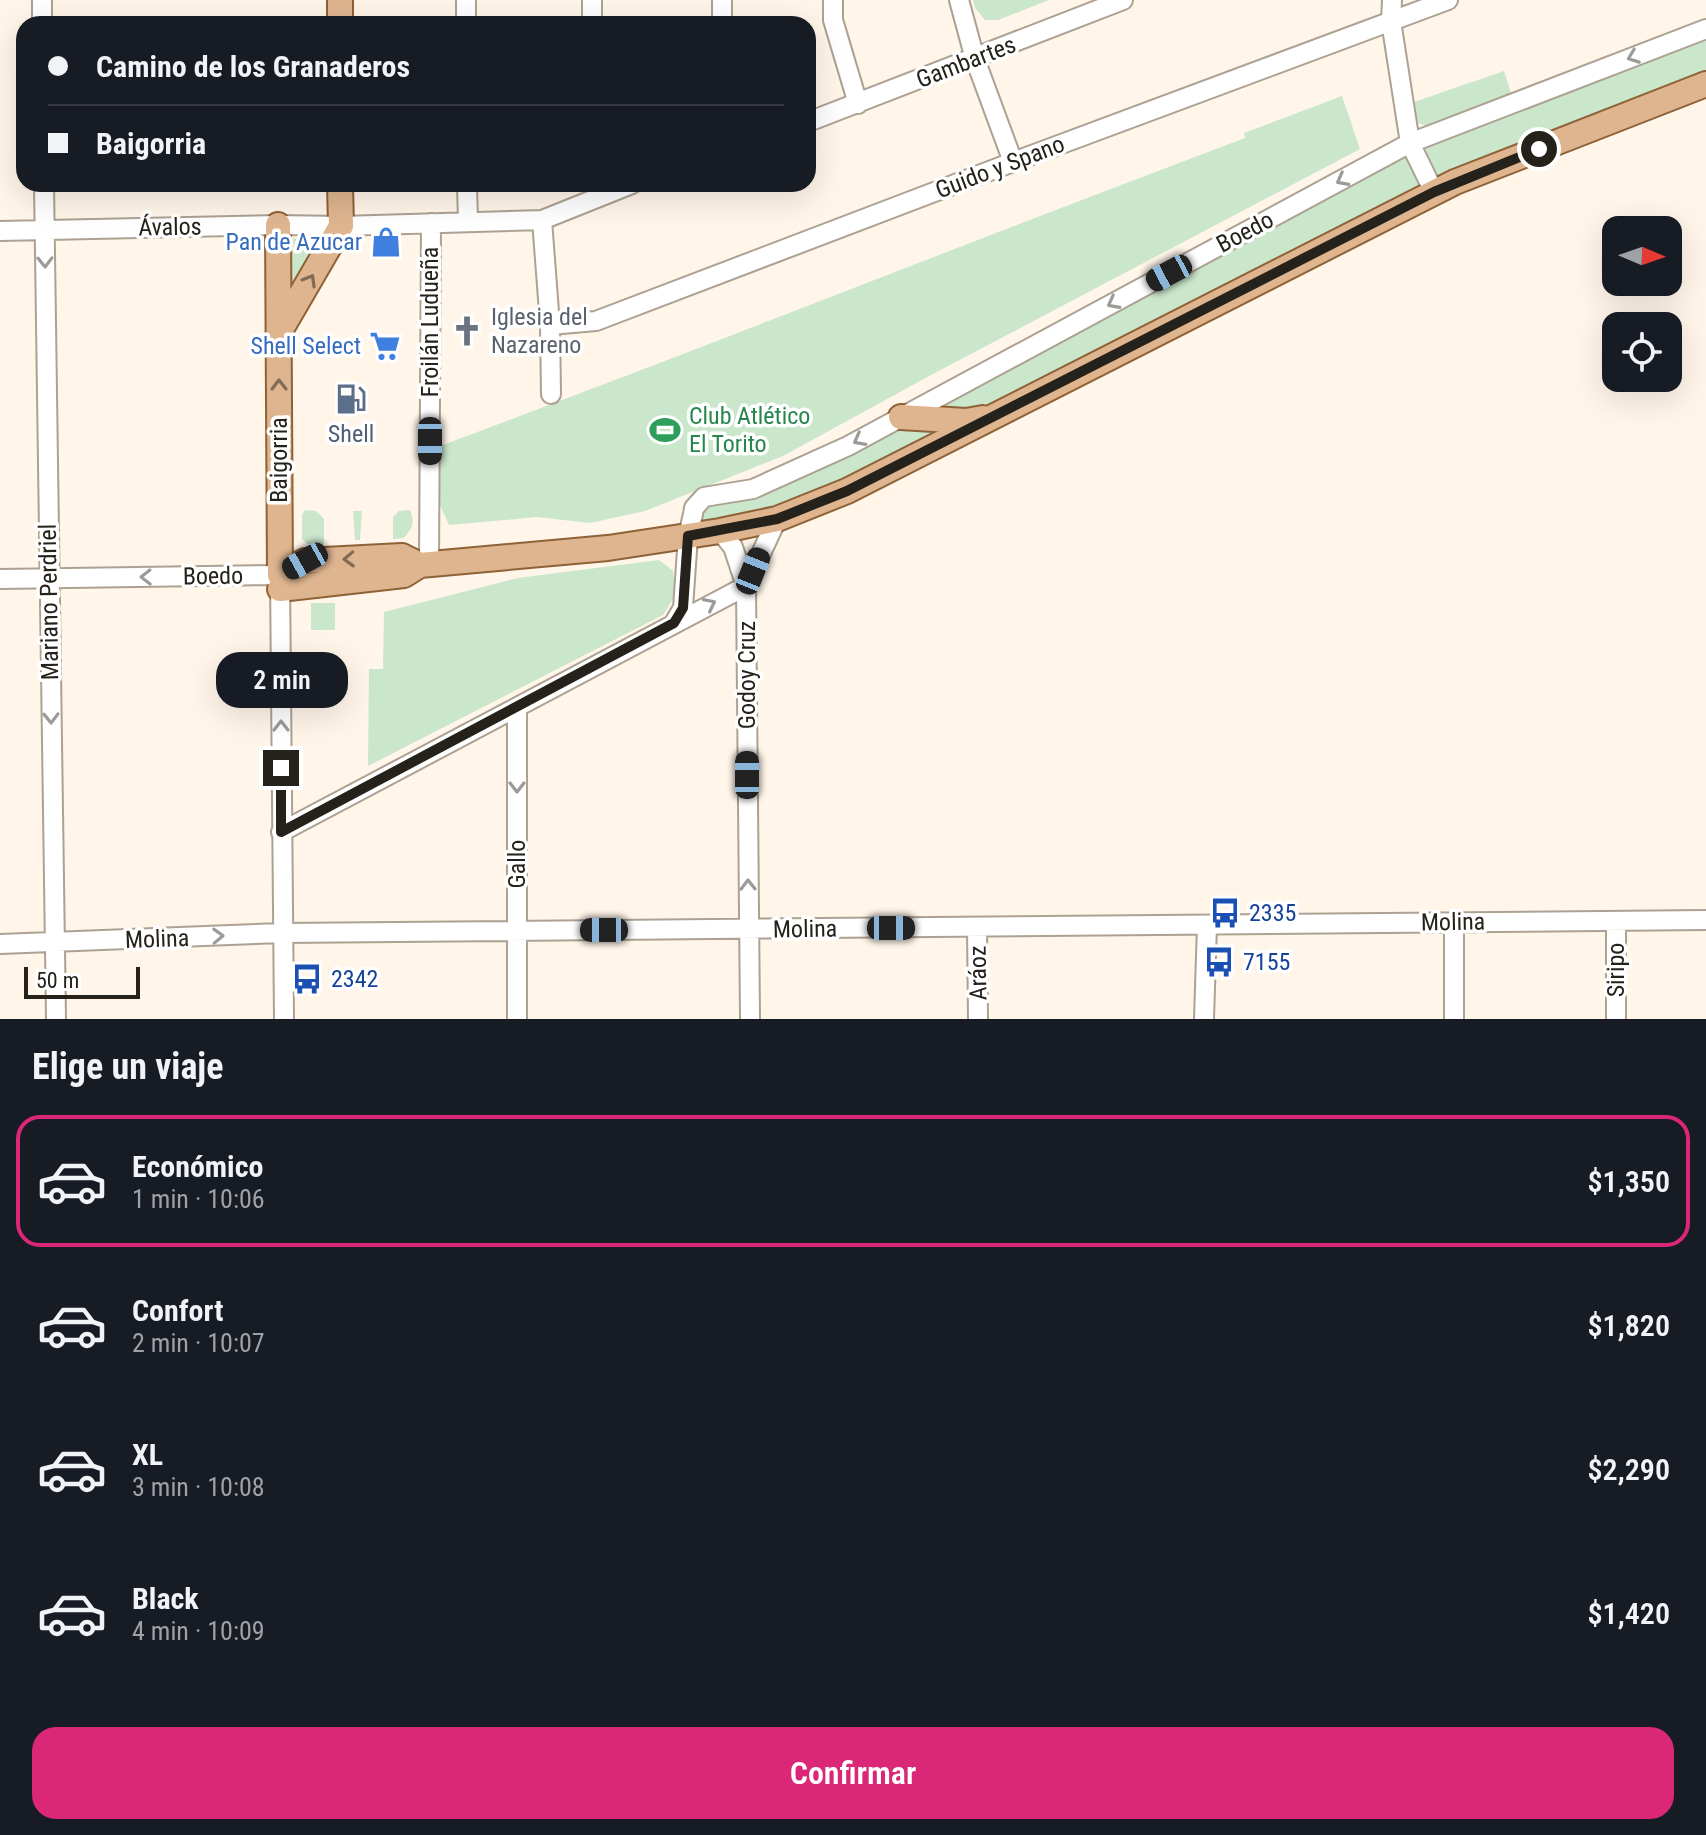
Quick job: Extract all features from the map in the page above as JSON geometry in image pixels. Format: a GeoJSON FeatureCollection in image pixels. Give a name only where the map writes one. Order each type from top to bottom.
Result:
{"type":"FeatureCollection","features":[{"type":"Feature","properties":{"kind":"main road","name":"Boedo"},"geometry":{"type":"LineString","coordinates":[[280,582],[404,575],[424,564],[608,548],[777,519],[847,491],[1434,192],[1706,84]]}},
{"type":"Feature","properties":{"kind":"main road"},"geometry":{"type":"LineString","coordinates":[[279,333],[341,226],[340,192]]}},
{"type":"Feature","properties":{"kind":"main road","name":"Baigorria"},"geometry":{"type":"LineString","coordinates":[[278,225],[280,582]]}},
{"type":"Feature","properties":{"kind":"main road"},"geometry":{"type":"LineString","coordinates":[[901,417],[966,421],[993,417]]}},
{"type":"Feature","properties":{"kind":"street"},"geometry":{"type":"LineString","coordinates":[[833,0],[833,20],[858,104]]}},
{"type":"Feature","properties":{"kind":"street"},"geometry":{"type":"LineString","coordinates":[[959,0],[975,59],[1013,162]]}},
{"type":"Feature","properties":{"kind":"street","name":"Gambartes"},"geometry":{"type":"LineString","coordinates":[[816,119],[1123,0]]}},
{"type":"Feature","properties":{"kind":"street"},"geometry":{"type":"LineString","coordinates":[[1392,0],[1391,21],[1410,143],[1434,192]]}},
{"type":"Feature","properties":{"kind":"street","name":"Guido y Spano"},"geometry":{"type":"LineString","coordinates":[[550,325],[596,321],[1448,0]]}},
{"type":"Feature","properties":{"kind":"street","name":"Boedo"},"geometry":{"type":"LineString","coordinates":[[674,623],[683,608],[688,536],[694,508],[704,497],[753,489],[848,446],[1410,143],[1706,29]]}},
{"type":"Feature","properties":{"kind":"street","name":"Mariano Perdriel"},"geometry":{"type":"LineString","coordinates":[[44,192],[56,1019]]}},
{"type":"Feature","properties":{"kind":"street","name":"Froilán Ludueña"},"geometry":{"type":"LineString","coordinates":[[467,192],[468,222]]}},
{"type":"Feature","properties":{"kind":"street"},"geometry":{"type":"LineString","coordinates":[[341,226],[542,220],[599,192]]}},
{"type":"Feature","properties":{"kind":"street"},"geometry":{"type":"LineString","coordinates":[[542,220],[550,325],[551,394]]}},
{"type":"Feature","properties":{"kind":"street","name":"Froilán Ludueña"},"geometry":{"type":"LineString","coordinates":[[424,564],[431,223]]}},
{"type":"Feature","properties":{"kind":"street","name":"Ávalos"},"geometry":{"type":"LineString","coordinates":[[0,231],[341,226]]}},
{"type":"Feature","properties":{"kind":"street"},"geometry":{"type":"LineString","coordinates":[[281,832],[746,586],[777,519]]}},
{"type":"Feature","properties":{"kind":"street","name":"Godoy Cruz"},"geometry":{"type":"LineString","coordinates":[[720,531],[733,547],[746,586],[750,1019]]}},
{"type":"Feature","properties":{"kind":"street","name":"Boedo"},"geometry":{"type":"LineString","coordinates":[[0,579],[280,582]]}},
{"type":"Feature","properties":{"kind":"street","name":"Baigorria"},"geometry":{"type":"LineString","coordinates":[[280,582],[284,1019]]}},
{"type":"Feature","properties":{"kind":"street","name":"Gallo"},"geometry":{"type":"LineString","coordinates":[[517,709],[517,1019]]}},
{"type":"Feature","properties":{"kind":"street","name":"Molina"},"geometry":{"type":"LineString","coordinates":[[0,944],[282,933],[1706,920]]}},
{"type":"Feature","properties":{"kind":"street","name":"Siripo"},"geometry":{"type":"LineString","coordinates":[[1616,921],[1616,1019]]}},
{"type":"Feature","properties":{"kind":"street"},"geometry":{"type":"LineString","coordinates":[[1454,922],[1454,1019]]}},
{"type":"Feature","properties":{"kind":"street"},"geometry":{"type":"LineString","coordinates":[[1204,1019],[1207,925]]}},
{"type":"Feature","properties":{"kind":"street","name":"Aráoz"},"geometry":{"type":"LineString","coordinates":[[977,927],[978,1019]]}},
{"type":"Feature","properties":{"kind":"green space"},"geometry":{"type":"Polygon","coordinates":[[[973,0],[1049,0],[998,20],[985,20],[975,8],[973,0]]]}},
{"type":"Feature","properties":{"kind":"green space"},"geometry":{"type":"Polygon","coordinates":[[[1706,29],[1706,84],[1455,182],[847,491],[688,536],[694,508],[753,489],[1410,143],[1706,29]]]}},
{"type":"Feature","properties":{"kind":"green space"},"geometry":{"type":"Polygon","coordinates":[[[1504,71],[1512,96],[1429,127],[1418,123],[1414,102],[1504,71]]]}},
{"type":"Feature","properties":{"kind":"green space"},"geometry":{"type":"Polygon","coordinates":[[[1342,96],[1360,149],[783,456],[645,511],[590,523],[537,517],[449,525],[440,505],[440,446],[1245,138],[1244,133],[1342,96]]]}},
{"type":"Feature","properties":{"kind":"green space"},"geometry":{"type":"Polygon","coordinates":[[[284,238],[322,239],[283,307],[284,238]]]}},
{"type":"Feature","properties":{"kind":"green space"},"geometry":{"type":"Polygon","coordinates":[[[305,510],[316,511],[324,519],[324,544],[307,544],[302,539],[302,515],[305,510]]]}},
{"type":"Feature","properties":{"kind":"green space"},"geometry":{"type":"Polygon","coordinates":[[[410,510],[413,522],[409,531],[404,538],[393,539],[393,517],[399,511],[410,510]]]}},
{"type":"Feature","properties":{"kind":"green space"},"geometry":{"type":"Polygon","coordinates":[[[353,511],[362,511],[360,540],[355,540],[353,511]]]}},
{"type":"Feature","properties":{"kind":"green space"},"geometry":{"type":"Polygon","coordinates":[[[659,560],[673,571],[676,594],[663,615],[368,766],[369,669],[383,669],[384,612],[518,578],[659,560]]]}},
{"type":"Feature","properties":{"kind":"green space"},"geometry":{"type":"Polygon","coordinates":[[[311,603],[335,603],[335,630],[311,630],[311,603]]]}},
{"type":"Feature","properties":{"kind":"place","name":"Pan de Azucar"},"geometry":{"type":"Point","coordinates":[386,242]}},
{"type":"Feature","properties":{"kind":"place","name":"Iglesia del Nazareno"},"geometry":{"type":"Point","coordinates":[467,331]}},
{"type":"Feature","properties":{"kind":"place","name":"Shell Select"},"geometry":{"type":"Point","coordinates":[385,346]}},
{"type":"Feature","properties":{"kind":"place","name":"Shell"},"geometry":{"type":"Point","coordinates":[351,399]}},
{"type":"Feature","properties":{"kind":"place","name":"Club Atlético El Torito"},"geometry":{"type":"Point","coordinates":[665,430]}},
{"type":"Feature","properties":{"kind":"place","name":"2335"},"geometry":{"type":"Point","coordinates":[1225,913]}},
{"type":"Feature","properties":{"kind":"place","name":"7155"},"geometry":{"type":"Point","coordinates":[1219,962]}},
{"type":"Feature","properties":{"kind":"place","name":"2342"},"geometry":{"type":"Point","coordinates":[307,979]}},
{"type":"Feature","properties":{"kind":"route"},"geometry":{"type":"LineString","coordinates":[[281,768],[281,832],[674,623],[683,608],[688,536],[777,519],[847,491],[1434,192],[1539,149]]}}]}
